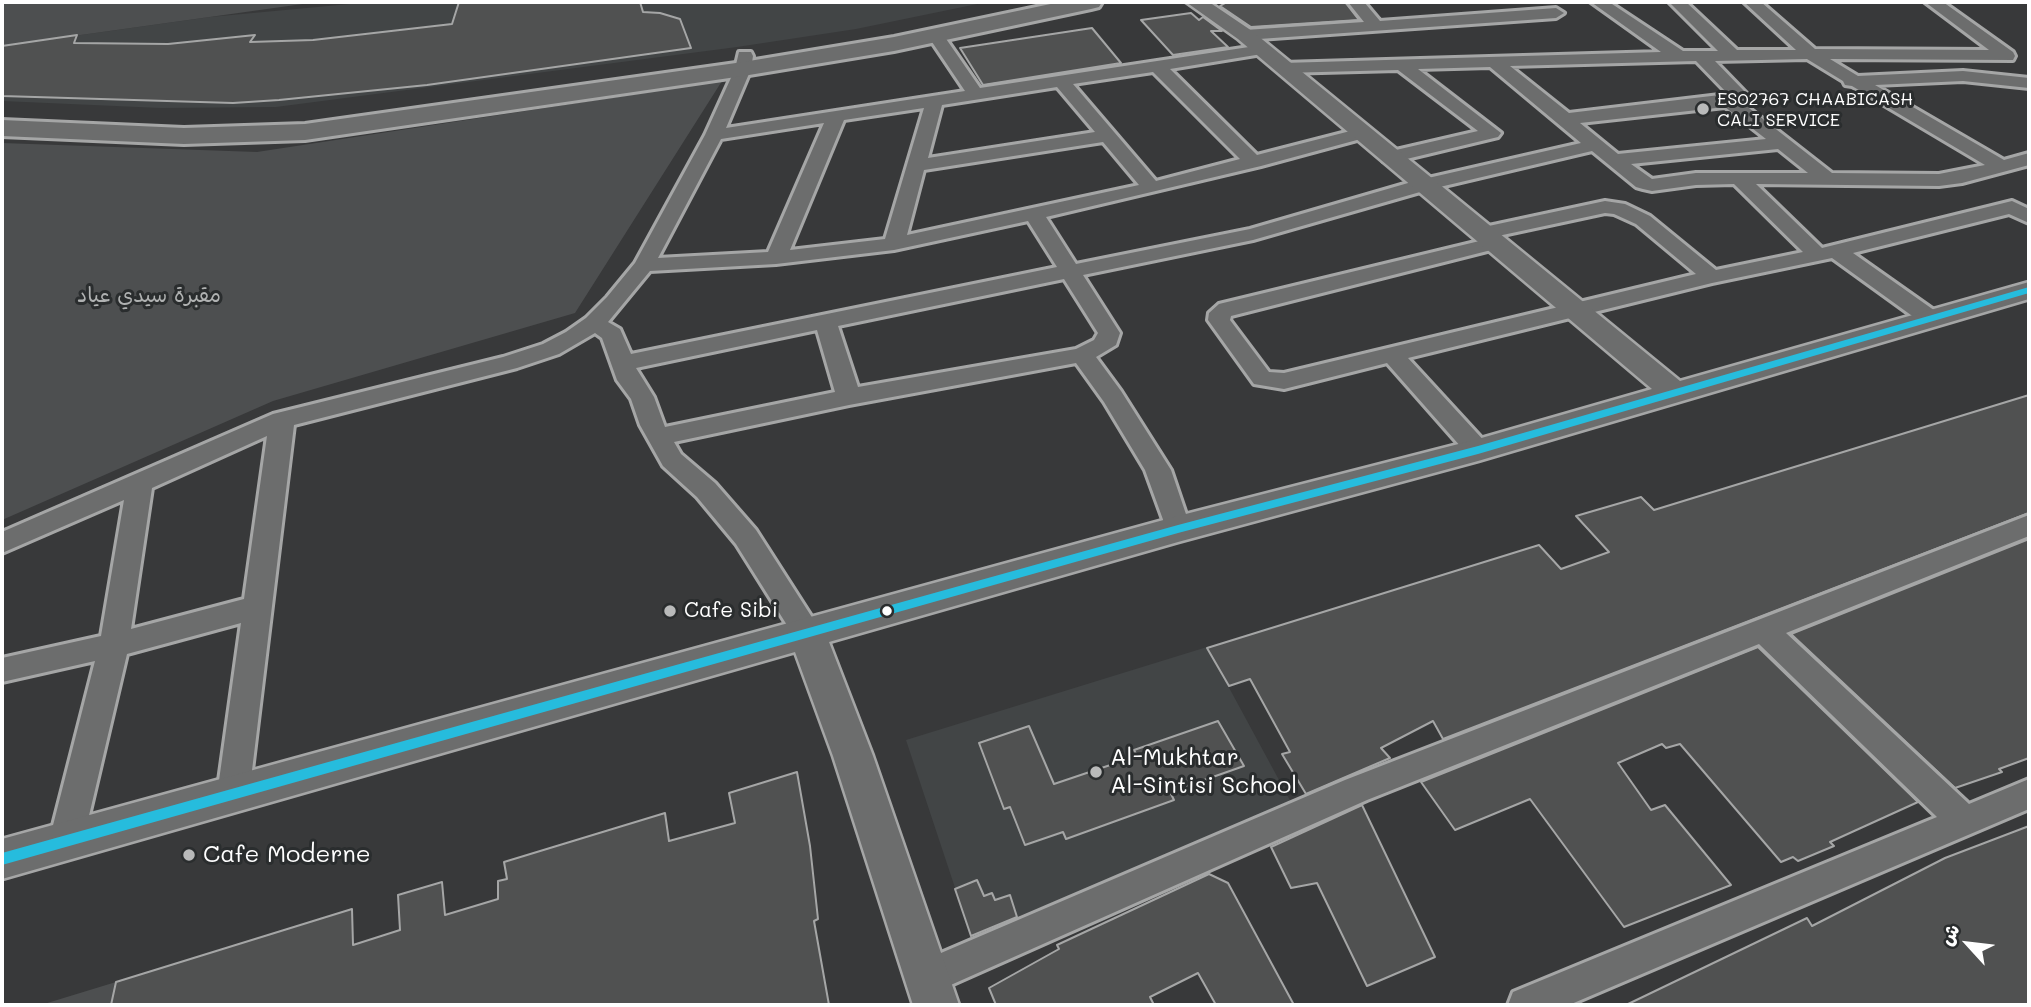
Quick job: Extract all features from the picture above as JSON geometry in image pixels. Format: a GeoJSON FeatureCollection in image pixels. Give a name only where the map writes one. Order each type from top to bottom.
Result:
{"type":"FeatureCollection","features":[{"type":"Feature","properties":{"kind":"main road"},"geometry":{"type":"LineString","coordinates":[[744,63],[935,25],[1029,2]]}},
{"type":"Feature","properties":{"kind":"main road"},"geometry":{"type":"LineString","coordinates":[[2,114],[82,125],[272,135],[495,99],[936,36],[1091,2]]}},
{"type":"Feature","properties":{"kind":"main road"},"geometry":{"type":"LineString","coordinates":[[2,128],[82,125]]}},
{"type":"Feature","properties":{"kind":"street"},"geometry":{"type":"LineString","coordinates":[[1180,2],[1208,5],[1422,185],[1674,391]]}},
{"type":"Feature","properties":{"kind":"street"},"geometry":{"type":"LineString","coordinates":[[1356,2],[1376,26]]}},
{"type":"Feature","properties":{"kind":"street"},"geometry":{"type":"LineString","coordinates":[[1454,2],[1472,19]]}},
{"type":"Feature","properties":{"kind":"street"},"geometry":{"type":"LineString","coordinates":[[1599,2],[1679,56]]}},
{"type":"Feature","properties":{"kind":"street"},"geometry":{"type":"LineString","coordinates":[[1677,2],[1733,57]]}},
{"type":"Feature","properties":{"kind":"street"},"geometry":{"type":"LineString","coordinates":[[1752,2],[1813,56],[2002,167]]}},
{"type":"Feature","properties":{"kind":"street"},"geometry":{"type":"LineString","coordinates":[[1283,68],[1679,56],[1936,53],[2007,56],[1933,2]]}},
{"type":"Feature","properties":{"kind":"street"},"geometry":{"type":"LineString","coordinates":[[714,135],[1158,66],[1254,43],[1376,26],[1556,13]]}},
{"type":"Feature","properties":{"kind":"street"},"geometry":{"type":"LineString","coordinates":[[1397,24],[1426,63]]}},
{"type":"Feature","properties":{"kind":"street"},"geometry":{"type":"LineString","coordinates":[[936,36],[976,95]]}},
{"type":"Feature","properties":{"kind":"street"},"geometry":{"type":"LineString","coordinates":[[1565,119],[1729,101],[1737,93],[1701,56]]}},
{"type":"Feature","properties":{"kind":"street"},"geometry":{"type":"LineString","coordinates":[[1493,61],[1643,183],[1652,185],[1696,179],[1739,178],[1905,181],[1962,177],[2028,160]]}},
{"type":"Feature","properties":{"kind":"street"},"geometry":{"type":"LineString","coordinates":[[2,543],[282,420],[509,363],[551,349],[594,323],[644,265],[714,135],[744,63]]}},
{"type":"Feature","properties":{"kind":"street"},"geometry":{"type":"LineString","coordinates":[[1390,157],[1492,133],[1401,64]]}},
{"type":"Feature","properties":{"kind":"street"},"geometry":{"type":"LineString","coordinates":[[1158,66],[1254,162]]}},
{"type":"Feature","properties":{"kind":"street"},"geometry":{"type":"LineString","coordinates":[[1852,81],[1936,76],[2029,83]]}},
{"type":"Feature","properties":{"kind":"street"},"geometry":{"type":"LineString","coordinates":[[1987,78],[2029,103]]}},
{"type":"Feature","properties":{"kind":"street"},"geometry":{"type":"LineString","coordinates":[[1062,82],[1152,188]]}},
{"type":"Feature","properties":{"kind":"street"},"geometry":{"type":"LineString","coordinates":[[1729,101],[1827,178]]}},
{"type":"Feature","properties":{"kind":"street"},"geometry":{"type":"LineString","coordinates":[[894,244],[934,102]]}},
{"type":"Feature","properties":{"kind":"street"},"geometry":{"type":"LineString","coordinates":[[776,258],[836,117]]}},
{"type":"Feature","properties":{"kind":"street"},"geometry":{"type":"LineString","coordinates":[[644,265],[776,258],[894,244],[1152,188],[1362,133]]}},
{"type":"Feature","properties":{"kind":"street"},"geometry":{"type":"LineString","coordinates":[[915,166],[1106,136]]}},
{"type":"Feature","properties":{"kind":"street"},"geometry":{"type":"LineString","coordinates":[[1615,160],[1782,143]]}},
{"type":"Feature","properties":{"kind":"street"},"geometry":{"type":"LineString","coordinates":[[622,363],[1253,234],[1422,185],[1595,145]]}},
{"type":"Feature","properties":{"kind":"street"},"geometry":{"type":"LineString","coordinates":[[1962,177],[2021,212]]}},
{"type":"Feature","properties":{"kind":"street"},"geometry":{"type":"LineString","coordinates":[[1739,178],[1827,253],[1930,318]]}},
{"type":"Feature","properties":{"kind":"street"},"geometry":{"type":"LineString","coordinates":[[1712,277],[1643,220],[1618,208],[1605,207],[1227,309],[1220,313],[1219,320],[1262,379],[1271,382],[1284,381],[1574,308],[2021,212]]}},
{"type":"Feature","properties":{"kind":"street"},"geometry":{"type":"LineString","coordinates":[[659,437],[849,397],[1082,355],[1102,345],[1108,340],[1109,333],[1033,212]]}},
{"type":"Feature","properties":{"kind":"street"},"geometry":{"type":"LineString","coordinates":[[2,859],[1178,529],[1478,450],[2029,290]]}},
{"type":"Feature","properties":{"kind":"street"},"geometry":{"type":"LineString","coordinates":[[594,323],[612,334],[629,380],[642,397],[672,460],[706,490],[746,537],[807,633],[853,756],[931,991],[1356,790],[1510,727],[2029,525]]}},
{"type":"Feature","properties":{"kind":"street"},"geometry":{"type":"LineString","coordinates":[[826,323],[849,397]]}},
{"type":"Feature","properties":{"kind":"street"},"geometry":{"type":"LineString","coordinates":[[1391,354],[1478,450]]}},
{"type":"Feature","properties":{"kind":"street"},"geometry":{"type":"LineString","coordinates":[[1082,355],[1113,397],[1158,470],[1178,529]]}},
{"type":"Feature","properties":{"kind":"street"},"geometry":{"type":"LineString","coordinates":[[233,795],[282,420]]}},
{"type":"Feature","properties":{"kind":"street"},"geometry":{"type":"LineString","coordinates":[[66,841],[114,645],[140,481]]}},
{"type":"Feature","properties":{"kind":"street"},"geometry":{"type":"LineString","coordinates":[[2,670],[114,645],[259,607]]}},
{"type":"Feature","properties":{"kind":"street"},"geometry":{"type":"LineString","coordinates":[[1763,630],[1964,821]]}},
{"type":"Feature","properties":{"kind":"street"},"geometry":{"type":"LineString","coordinates":[[1526,1005],[2029,794]]}},
{"type":"Feature","properties":{"kind":"shaded area"},"geometry":{"type":"Polygon","coordinates":[[[371,2],[987,2],[856,29],[737,47],[276,107],[161,108],[2,101],[2,46],[210,17],[371,2]]]}},
{"type":"Feature","properties":{"kind":"shaded area","name":"Al-Mukhtar Al-Sintisi School"},"geometry":{"type":"Polygon","coordinates":[[[1207,647],[1292,804],[971,936],[906,740],[1207,647]]]}},
{"type":"Feature","properties":{"kind":"green space"},"geometry":{"type":"Polygon","coordinates":[[[2,2],[317,2],[2,46],[2,2]]]}},
{"type":"Feature","properties":{"kind":"green space","name":"مقبرة سيدي عياد"},"geometry":{"type":"Polygon","coordinates":[[[722,81],[575,313],[273,401],[2,520],[2,143],[257,152],[722,81]]]}},
{"type":"Feature","properties":{"kind":"green space"},"geometry":{"type":"Polygon","coordinates":[[[116,982],[111,1005],[44,1005],[44,1004],[116,982]]]}},
{"type":"Feature","properties":{"kind":"building"},"geometry":{"type":"Polygon","coordinates":[[[459,2],[640,2],[643,12],[660,13],[680,19],[691,48],[427,85],[279,100],[233,103],[2,96],[2,46],[77,35],[74,43],[168,44],[255,35],[250,42],[313,40],[452,24],[459,2]]]}},
{"type":"Feature","properties":{"kind":"building"},"geometry":{"type":"Polygon","coordinates":[[[1227,2],[1345,2],[1359,20],[1251,27],[1220,6],[1227,2]]]}},
{"type":"Feature","properties":{"kind":"building"},"geometry":{"type":"Polygon","coordinates":[[[1191,13],[1199,20],[1203,17],[1222,31],[1211,31],[1228,47],[1173,55],[1141,20],[1191,13]]]}},
{"type":"Feature","properties":{"kind":"building"},"geometry":{"type":"Polygon","coordinates":[[[1092,28],[1121,63],[983,85],[960,48],[1092,28]]]}},
{"type":"Feature","properties":{"kind":"building"},"geometry":{"type":"Polygon","coordinates":[[[2029,395],[2029,513],[1443,739],[1433,721],[1381,748],[1390,758],[1306,794],[1282,754],[1290,752],[1250,679],[1229,686],[1207,648],[1539,545],[1561,569],[1609,552],[1576,516],[1641,497],[1654,510],[2029,395]]]}},
{"type":"Feature","properties":{"kind":"building"},"geometry":{"type":"Polygon","coordinates":[[[2029,539],[2029,758],[1999,769],[2002,772],[1955,788],[1791,634],[2029,539]]]}},
{"type":"Feature","properties":{"kind":"building"},"geometry":{"type":"Polygon","coordinates":[[[1758,647],[1918,802],[1830,842],[1834,846],[1798,861],[1793,857],[1781,862],[1680,744],[1666,748],[1662,744],[1618,763],[1651,810],[1665,805],[1731,885],[1624,927],[1530,799],[1455,830],[1421,782],[1758,647]]]}},
{"type":"Feature","properties":{"kind":"building"},"geometry":{"type":"Polygon","coordinates":[[[1218,721],[1244,766],[1170,792],[1174,800],[1066,839],[1063,832],[1025,845],[1010,807],[1004,809],[979,743],[1029,726],[1054,784],[1137,756],[1134,750],[1218,721]]]}},
{"type":"Feature","properties":{"kind":"building"},"geometry":{"type":"Polygon","coordinates":[[[797,772],[810,846],[818,919],[814,921],[829,1005],[111,1005],[116,982],[352,909],[353,945],[400,930],[398,895],[442,882],[445,915],[498,899],[498,881],[507,879],[504,862],[665,813],[669,841],[735,823],[729,793],[797,772]]]}},
{"type":"Feature","properties":{"kind":"building"},"geometry":{"type":"Polygon","coordinates":[[[1362,805],[1435,957],[1367,986],[1317,883],[1291,888],[1271,847],[1362,805]]]}},
{"type":"Feature","properties":{"kind":"building"},"geometry":{"type":"Polygon","coordinates":[[[2029,826],[2029,1005],[1626,1005],[1807,918],[1812,926],[1945,858],[2029,826]]]}},
{"type":"Feature","properties":{"kind":"building"},"geometry":{"type":"Polygon","coordinates":[[[1209,874],[1228,883],[1294,1005],[1216,1005],[1198,973],[1150,997],[1154,1005],[996,1005],[989,988],[1059,949],[1057,945],[1209,874]]]}},
{"type":"Feature","properties":{"kind":"building"},"geometry":{"type":"Polygon","coordinates":[[[977,880],[984,896],[992,893],[995,900],[1010,895],[1017,917],[971,936],[955,889],[977,880]]]}},
{"type":"Feature","properties":{"kind":"transit line"},"geometry":{"type":"LineString","coordinates":[[2,859],[1178,529],[1478,450],[2029,290]]}},
{"type":"Feature","properties":{"kind":"place","name":"ES02767 CHAABICASH CALI SERVICE"},"geometry":{"type":"Point","coordinates":[1703,109]}},
{"type":"Feature","properties":{"kind":"place","name":"Cafe Sibi"},"geometry":{"type":"Point","coordinates":[670,611]}},
{"type":"Feature","properties":{"kind":"place","name":"Al-Mukhtar Al-Sintisi School"},"geometry":{"type":"Point","coordinates":[1096,772]}},
{"type":"Feature","properties":{"kind":"place","name":"Cafe Moderne"},"geometry":{"type":"Point","coordinates":[189,855]}}]}
